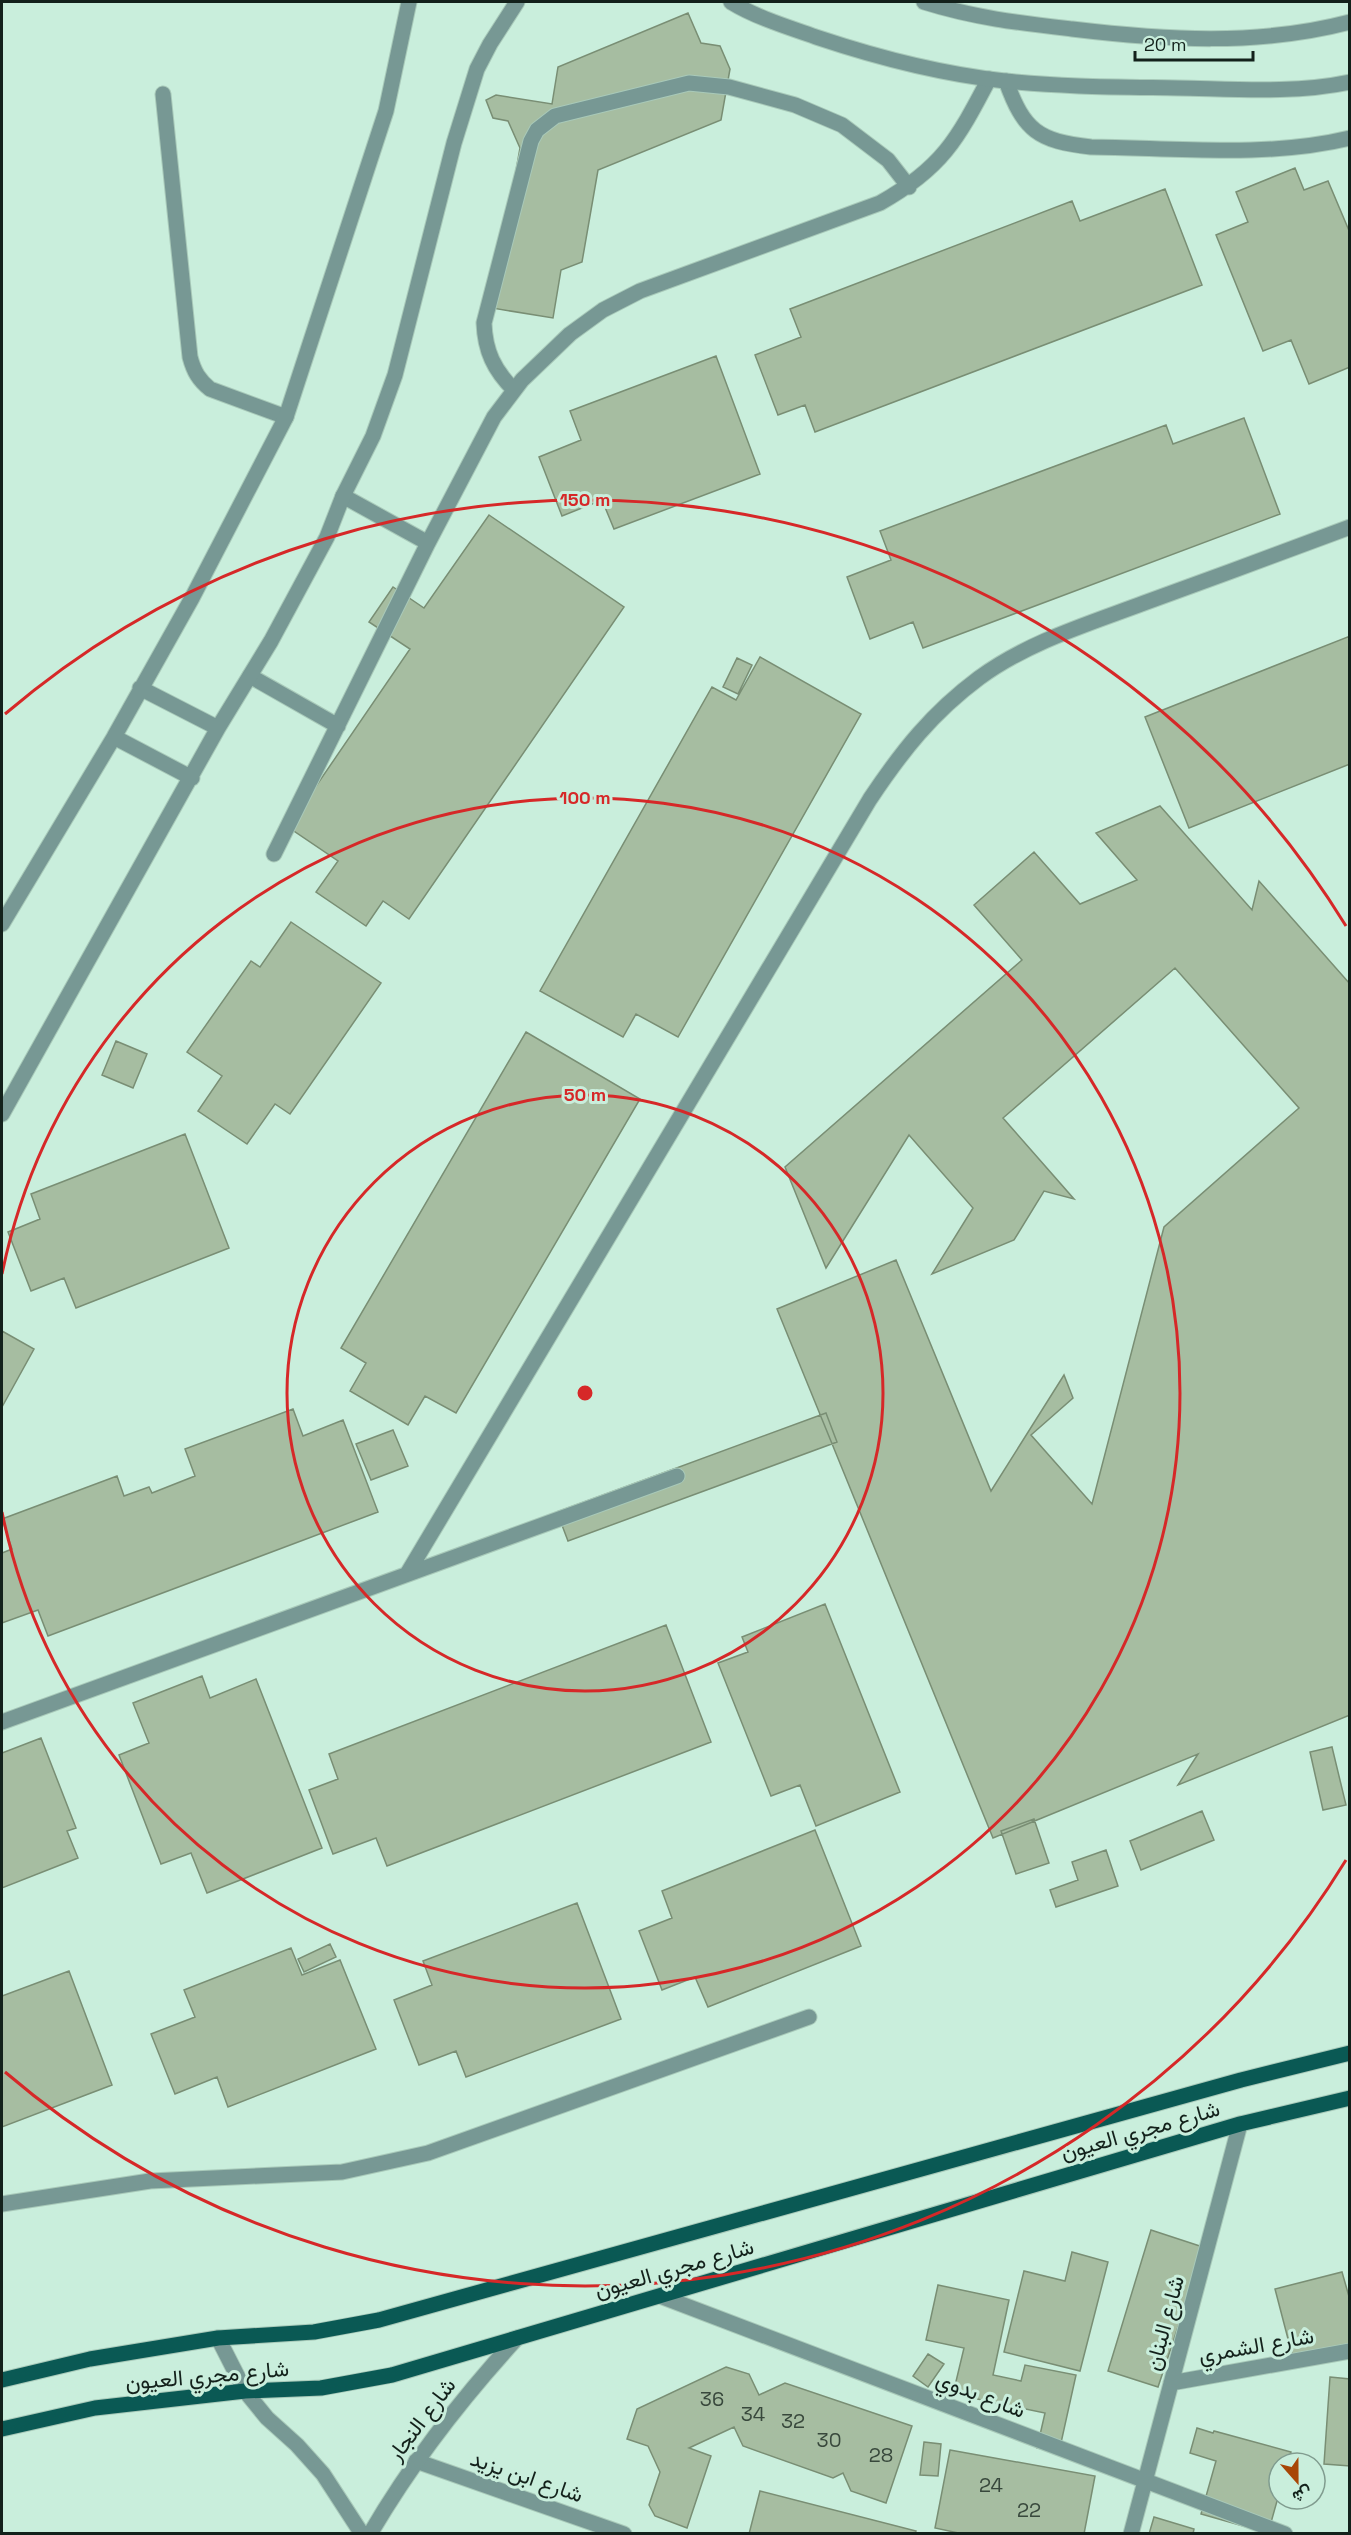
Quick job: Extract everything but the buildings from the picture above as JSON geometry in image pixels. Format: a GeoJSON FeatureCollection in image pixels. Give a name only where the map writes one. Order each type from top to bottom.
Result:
{"type":"FeatureCollection","features":[{"type":"Feature","properties":{"kind":"main road","name":"شارع مجري العيون"},"geometry":{"type":"LineString","coordinates":[[2,2380],[90,2359],[218,2338],[314,2332],[379,2320],[1241,2080],[1350,2053]]}},
{"type":"Feature","properties":{"kind":"main road","name":"شارع مجري العيون"},"geometry":{"type":"LineString","coordinates":[[2,2429],[95,2408],[245,2391],[321,2388],[392,2375],[1240,2124],[1350,2098]]}},
{"type":"Feature","properties":{"kind":"street"},"geometry":{"type":"LineString","coordinates":[[2,924],[114,737],[192,598],[286,417],[386,111],[409,2]]}},
{"type":"Feature","properties":{"kind":"street"},"geometry":{"type":"LineString","coordinates":[[2,1114],[327,537],[343,496],[373,436],[395,375],[454,143],[477,69],[517,2]]}},
{"type":"Feature","properties":{"kind":"street"},"geometry":{"type":"LineString","coordinates":[[731,2],[793,29],[853,49],[921,67],[989,79],[1060,85],[1250,90],[1294,89],[1350,82]]}},
{"type":"Feature","properties":{"kind":"street"},"geometry":{"type":"LineString","coordinates":[[924,2],[965,15],[1127,36],[1208,39],[1280,34],[1350,22]]}},
{"type":"Feature","properties":{"kind":"street"},"geometry":{"type":"LineString","coordinates":[[274,854],[428,543],[494,417],[539,361],[603,310],[631,296],[880,204],[909,187],[933,167],[955,141],[989,79]]}},
{"type":"Feature","properties":{"kind":"street"},"geometry":{"type":"LineString","coordinates":[[1006,81],[1024,121],[1035,131],[1052,140],[1071,145],[1274,149],[1350,138]]}},
{"type":"Feature","properties":{"kind":"street"},"geometry":{"type":"LineString","coordinates":[[514,390],[494,366],[487,351],[484,323],[531,141],[537,130],[555,116],[689,83],[729,87],[795,105],[842,125],[888,160],[909,187]]}},
{"type":"Feature","properties":{"kind":"street"},"geometry":{"type":"LineString","coordinates":[[163,94],[189,357],[193,370],[200,381],[210,389],[286,417]]}},
{"type":"Feature","properties":{"kind":"street"},"geometry":{"type":"LineString","coordinates":[[343,496],[428,543]]}},
{"type":"Feature","properties":{"kind":"street"},"geometry":{"type":"LineString","coordinates":[[407,1574],[870,799],[900,753],[937,712],[980,678],[1027,649],[1078,627],[1350,528]]}},
{"type":"Feature","properties":{"kind":"street"},"geometry":{"type":"LineString","coordinates":[[250,676],[338,726]]}},
{"type":"Feature","properties":{"kind":"street"},"geometry":{"type":"LineString","coordinates":[[140,688],[218,728]]}},
{"type":"Feature","properties":{"kind":"street"},"geometry":{"type":"LineString","coordinates":[[114,737],[192,778]]}},
{"type":"Feature","properties":{"kind":"street"},"geometry":{"type":"LineString","coordinates":[[2,1722],[677,1476]]}},
{"type":"Feature","properties":{"kind":"street"},"geometry":{"type":"LineString","coordinates":[[2,2204],[150,2181],[332,2173],[383,2165],[428,2152],[809,2017]]}},
{"type":"Feature","properties":{"kind":"street","name":"شارع البنان"},"geometry":{"type":"LineString","coordinates":[[1131,2534],[1240,2124]]}},
{"type":"Feature","properties":{"kind":"street","name":"شارع بدوي"},"geometry":{"type":"LineString","coordinates":[[660,2296],[1285,2534]]}},
{"type":"Feature","properties":{"kind":"street"},"geometry":{"type":"LineString","coordinates":[[218,2338],[245,2391],[267,2418],[297,2445],[323,2474],[362,2534]]}},
{"type":"Feature","properties":{"kind":"street","name":"شارع النجار"},"geometry":{"type":"LineString","coordinates":[[370,2534],[416,2461],[464,2397],[517,2338]]}},
{"type":"Feature","properties":{"kind":"street","name":"شارع الشمري"},"geometry":{"type":"LineString","coordinates":[[1171,2383],[1350,2351]]}},
{"type":"Feature","properties":{"kind":"street","name":"شارع ابن يزيد"},"geometry":{"type":"LineString","coordinates":[[416,2461],[624,2534]]}}]}
